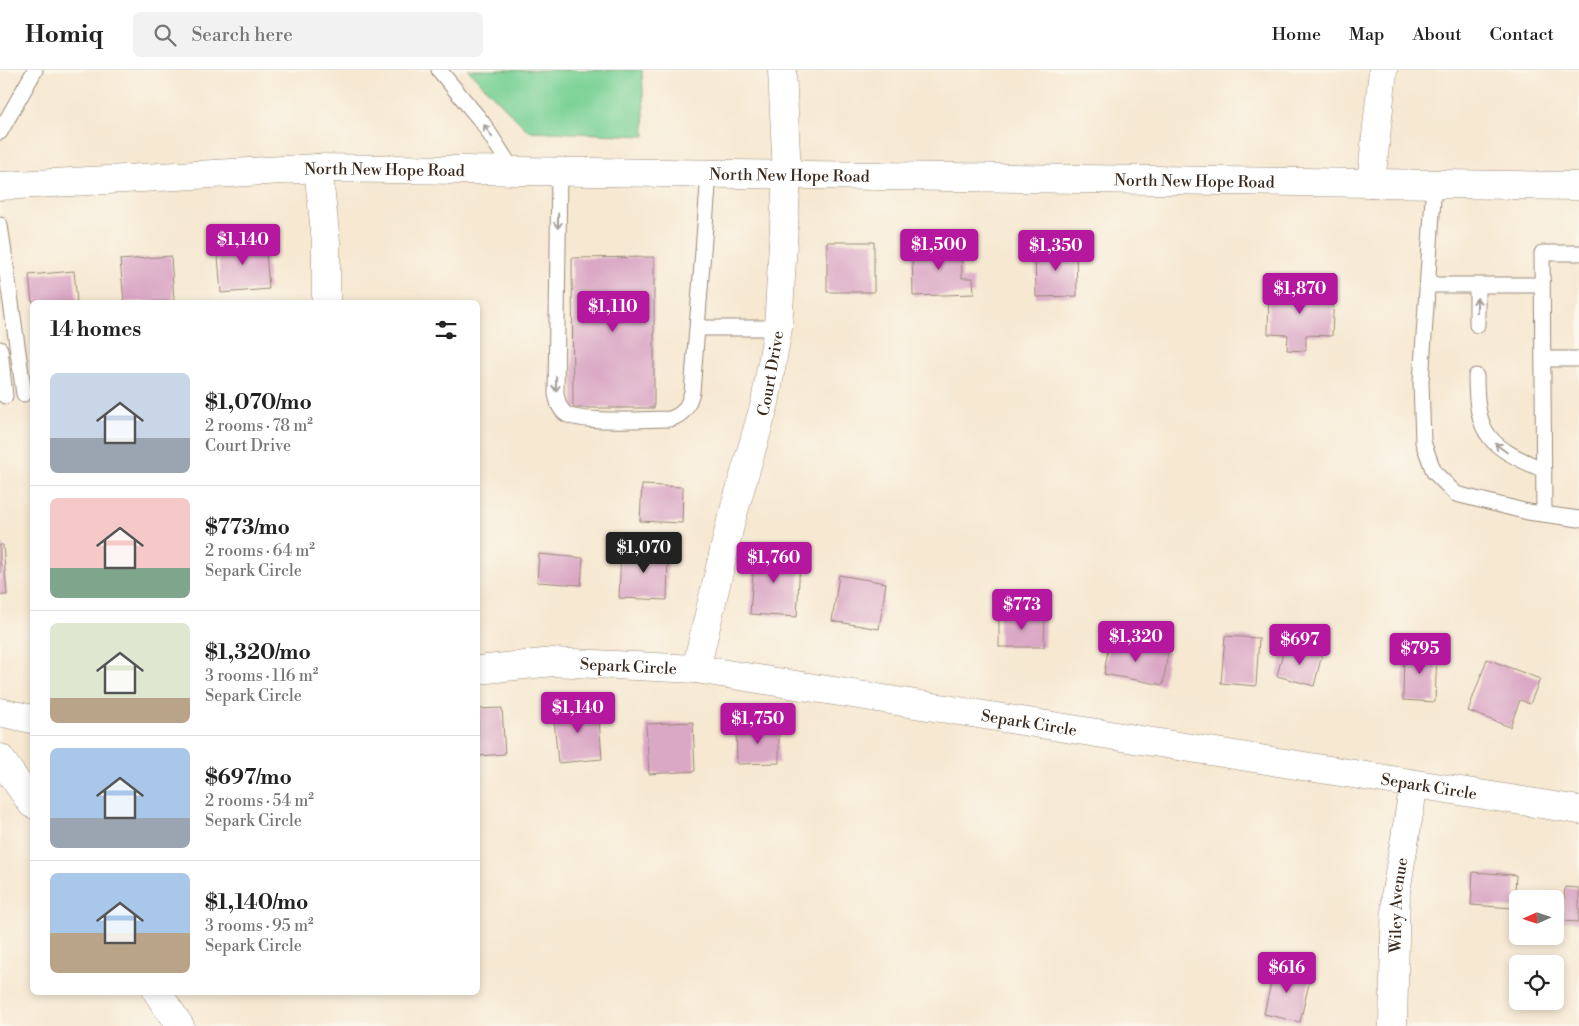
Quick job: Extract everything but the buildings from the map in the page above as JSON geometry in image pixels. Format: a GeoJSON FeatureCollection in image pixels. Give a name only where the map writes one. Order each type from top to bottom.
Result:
{"type":"FeatureCollection","features":[{"type":"Feature","properties":{"kind":"street","name":"Court Drive"},"geometry":{"type":"LineString","coordinates":[[696,669],[731,521],[765,403],[778,328],[786,175],[782,70]]}},
{"type":"Feature","properties":{"kind":"street"},"geometry":{"type":"LineString","coordinates":[[1371,183],[1383,70]]}},
{"type":"Feature","properties":{"kind":"street","name":"North New Hope Road"},"geometry":{"type":"LineString","coordinates":[[0,186],[318,168],[1579,186]]}},
{"type":"Feature","properties":{"kind":"street"},"geometry":{"type":"LineString","coordinates":[[318,168],[326,242],[326,300]]}},
{"type":"Feature","properties":{"kind":"street","name":"Separk Circle"},"geometry":{"type":"LineString","coordinates":[[480,670],[553,662],[696,669],[1579,810]]}},
{"type":"Feature","properties":{"kind":"street"},"geometry":{"type":"LineString","coordinates":[[0,712],[30,719]]}},
{"type":"Feature","properties":{"kind":"street"},"geometry":{"type":"LineString","coordinates":[[0,758],[30,801]]}},
{"type":"Feature","properties":{"kind":"street","name":"Wiley Avenue"},"geometry":{"type":"LineString","coordinates":[[1393,1026],[1396,891],[1414,784]]}},
{"type":"Feature","properties":{"kind":"street"},"geometry":{"type":"LineString","coordinates":[[159,995],[180,1026]]}},
{"type":"Feature","properties":{"kind":"lane"},"geometry":{"type":"LineString","coordinates":[[0,132],[35,70]]}},
{"type":"Feature","properties":{"kind":"lane"},"geometry":{"type":"LineString","coordinates":[[439,70],[482,122],[514,172]]}},
{"type":"Feature","properties":{"kind":"lane"},"geometry":{"type":"LineString","coordinates":[[559,172],[556,394],[558,405],[564,413],[586,419],[670,419],[680,416],[688,407],[692,392],[698,328],[709,174]]}},
{"type":"Feature","properties":{"kind":"lane"},"geometry":{"type":"LineString","coordinates":[[1434,183],[1421,382],[1422,442],[1434,472],[1456,494],[1544,514],[1579,519]]}},
{"type":"Feature","properties":{"kind":"lane"},"geometry":{"type":"LineString","coordinates":[[0,225],[28,393],[3,397],[0,349]]}},
{"type":"Feature","properties":{"kind":"lane"},"geometry":{"type":"LineString","coordinates":[[1544,514],[1542,253],[1579,253]]}},
{"type":"Feature","properties":{"kind":"lane"},"geometry":{"type":"LineString","coordinates":[[1428,285],[1542,285]]}},
{"type":"Feature","properties":{"kind":"lane"},"geometry":{"type":"LineString","coordinates":[[1477,285],[1477,325]]}},
{"type":"Feature","properties":{"kind":"lane"},"geometry":{"type":"LineString","coordinates":[[698,328],[778,328]]}},
{"type":"Feature","properties":{"kind":"lane"},"geometry":{"type":"LineString","coordinates":[[1543,359],[1579,359]]}},
{"type":"Feature","properties":{"kind":"lane"},"geometry":{"type":"LineString","coordinates":[[1476,376],[1476,406],[1482,428],[1493,442],[1511,456],[1544,470]]}},
{"type":"Feature","properties":{"kind":"green space"},"geometry":{"type":"Polygon","coordinates":[[[468,70],[642,70],[645,136],[528,131],[468,70]]]}}]}
